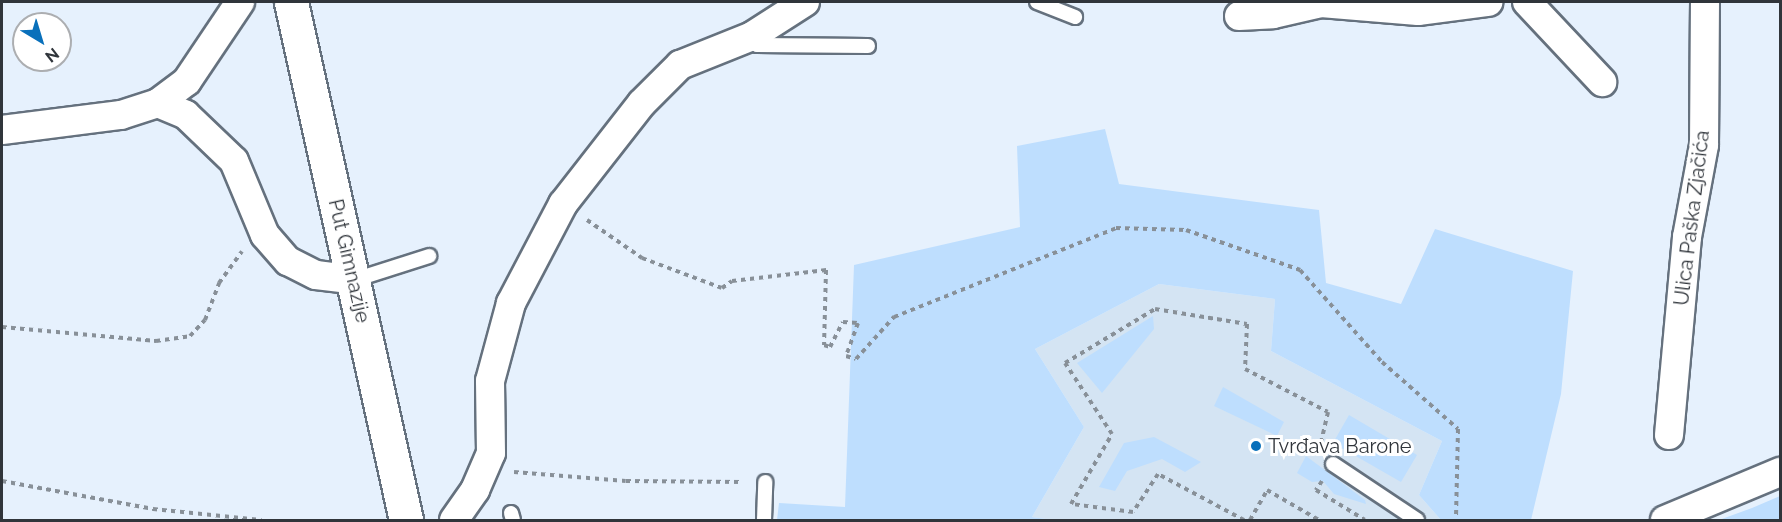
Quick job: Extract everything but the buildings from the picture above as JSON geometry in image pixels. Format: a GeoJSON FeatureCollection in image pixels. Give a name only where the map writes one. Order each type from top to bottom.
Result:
{"type":"FeatureCollection","features":[{"type":"Feature","properties":{"kind":"street"},"geometry":{"type":"LineString","coordinates":[[2,130],[121,115],[158,103],[187,81],[240,2]]}},
{"type":"Feature","properties":{"kind":"street","name":"Put Gimnazije"},"geometry":{"type":"LineString","coordinates":[[291,2],[406,520]]}},
{"type":"Feature","properties":{"kind":"street"},"geometry":{"type":"LineString","coordinates":[[454,520],[475,490],[491,453],[490,381],[511,303],[563,204],[642,103],[680,65],[752,36],[805,2]]}},
{"type":"Feature","properties":{"kind":"street"},"geometry":{"type":"LineString","coordinates":[[1239,16],[1273,14],[1321,3],[1418,10],[1488,2]]}},
{"type":"Feature","properties":{"kind":"street"},"geometry":{"type":"LineString","coordinates":[[1527,2],[1602,82]]}},
{"type":"Feature","properties":{"kind":"street","name":"Ulica Paška Zjačića"},"geometry":{"type":"LineString","coordinates":[[1669,435],[1687,237],[1704,145],[1705,2]]}},
{"type":"Feature","properties":{"kind":"street"},"geometry":{"type":"LineString","coordinates":[[158,103],[186,115],[234,161],[265,235],[288,261],[316,275],[354,280]]}},
{"type":"Feature","properties":{"kind":"street"},"geometry":{"type":"LineString","coordinates":[[1665,520],[1780,472]]}},
{"type":"Feature","properties":{"kind":"lane"},"geometry":{"type":"LineString","coordinates":[[1037,2],[1075,17]]}},
{"type":"Feature","properties":{"kind":"lane"},"geometry":{"type":"LineString","coordinates":[[752,36],[757,45],[868,46]]}},
{"type":"Feature","properties":{"kind":"lane"},"geometry":{"type":"LineString","coordinates":[[354,280],[429,256]]}},
{"type":"Feature","properties":{"kind":"lane"},"geometry":{"type":"LineString","coordinates":[[1333,464],[1418,520]]}},
{"type":"Feature","properties":{"kind":"lane"},"geometry":{"type":"LineString","coordinates":[[764,520],[765,482]]}},
{"type":"Feature","properties":{"kind":"path"},"geometry":{"type":"LineString","coordinates":[[563,204],[642,258],[722,288],[732,281],[826,270],[824,345],[830,347],[843,322],[858,323],[846,356],[855,359],[894,317],[1116,228],[1186,230],[1300,270],[1382,362],[1458,429],[1455,520]]}},
{"type":"Feature","properties":{"kind":"path"},"geometry":{"type":"LineString","coordinates":[[2,327],[156,341],[190,336],[205,320],[219,283],[241,252],[265,235]]}},
{"type":"Feature","properties":{"kind":"path"},"geometry":{"type":"LineString","coordinates":[[1244,520],[1158,474],[1133,512],[1071,504],[1112,435],[1065,363],[1155,309],[1247,324],[1245,369],[1328,412],[1319,449],[1333,464]]}},
{"type":"Feature","properties":{"kind":"path"},"geometry":{"type":"LineString","coordinates":[[510,472],[626,481],[765,482]]}},
{"type":"Feature","properties":{"kind":"path"},"geometry":{"type":"LineString","coordinates":[[2,481],[153,509],[261,520]]}},
{"type":"Feature","properties":{"kind":"path"},"geometry":{"type":"LineString","coordinates":[[1250,520],[1268,490],[1319,520]]}},
{"type":"Feature","properties":{"kind":"path"},"geometry":{"type":"LineString","coordinates":[[1316,490],[1365,520]]}},
{"type":"Feature","properties":{"kind":"shaded area"},"geometry":{"type":"Polygon","coordinates":[[[1105,129],[1119,184],[1319,210],[1326,283],[1401,304],[1435,229],[1573,271],[1561,394],[1531,520],[1441,520],[1419,495],[1442,441],[1271,351],[1275,299],[1159,284],[1035,349],[1084,427],[1032,517],[1053,520],[777,520],[779,503],[845,507],[854,265],[1020,227],[1017,146],[1105,129]]]}},
{"type":"Feature","properties":{"kind":"shaded area"},"geometry":{"type":"Polygon","coordinates":[[[1159,284],[1275,299],[1271,351],[1442,441],[1419,495],[1441,520],[1053,520],[1032,517],[1084,427],[1035,349],[1159,284]]]}},
{"type":"Feature","properties":{"kind":"shaded area"},"geometry":{"type":"Polygon","coordinates":[[[1153,316],[1154,329],[1102,393],[1077,363],[1153,316]]]}},
{"type":"Feature","properties":{"kind":"shaded area"},"geometry":{"type":"Polygon","coordinates":[[[1223,387],[1284,422],[1277,436],[1214,406],[1223,387]]]}},
{"type":"Feature","properties":{"kind":"shaded area"},"geometry":{"type":"Polygon","coordinates":[[[1349,415],[1417,455],[1401,482],[1333,443],[1349,415]]]}},
{"type":"Feature","properties":{"kind":"shaded area"},"geometry":{"type":"Polygon","coordinates":[[[1154,437],[1201,462],[1185,472],[1162,459],[1127,471],[1115,491],[1099,487],[1124,443],[1154,437]]]}},
{"type":"Feature","properties":{"kind":"shaded area"},"geometry":{"type":"Polygon","coordinates":[[[1306,456],[1365,500],[1366,504],[1334,494],[1323,481],[1312,482],[1297,473],[1306,456]]]}},
{"type":"Feature","properties":{"kind":"shaded area"},"geometry":{"type":"Polygon","coordinates":[[[1780,496],[1780,520],[1719,520],[1752,508],[1780,496]]]}},
{"type":"Feature","properties":{"kind":"place","name":"Tvrđava Barone"},"geometry":{"type":"Point","coordinates":[1256,446]}}]}
